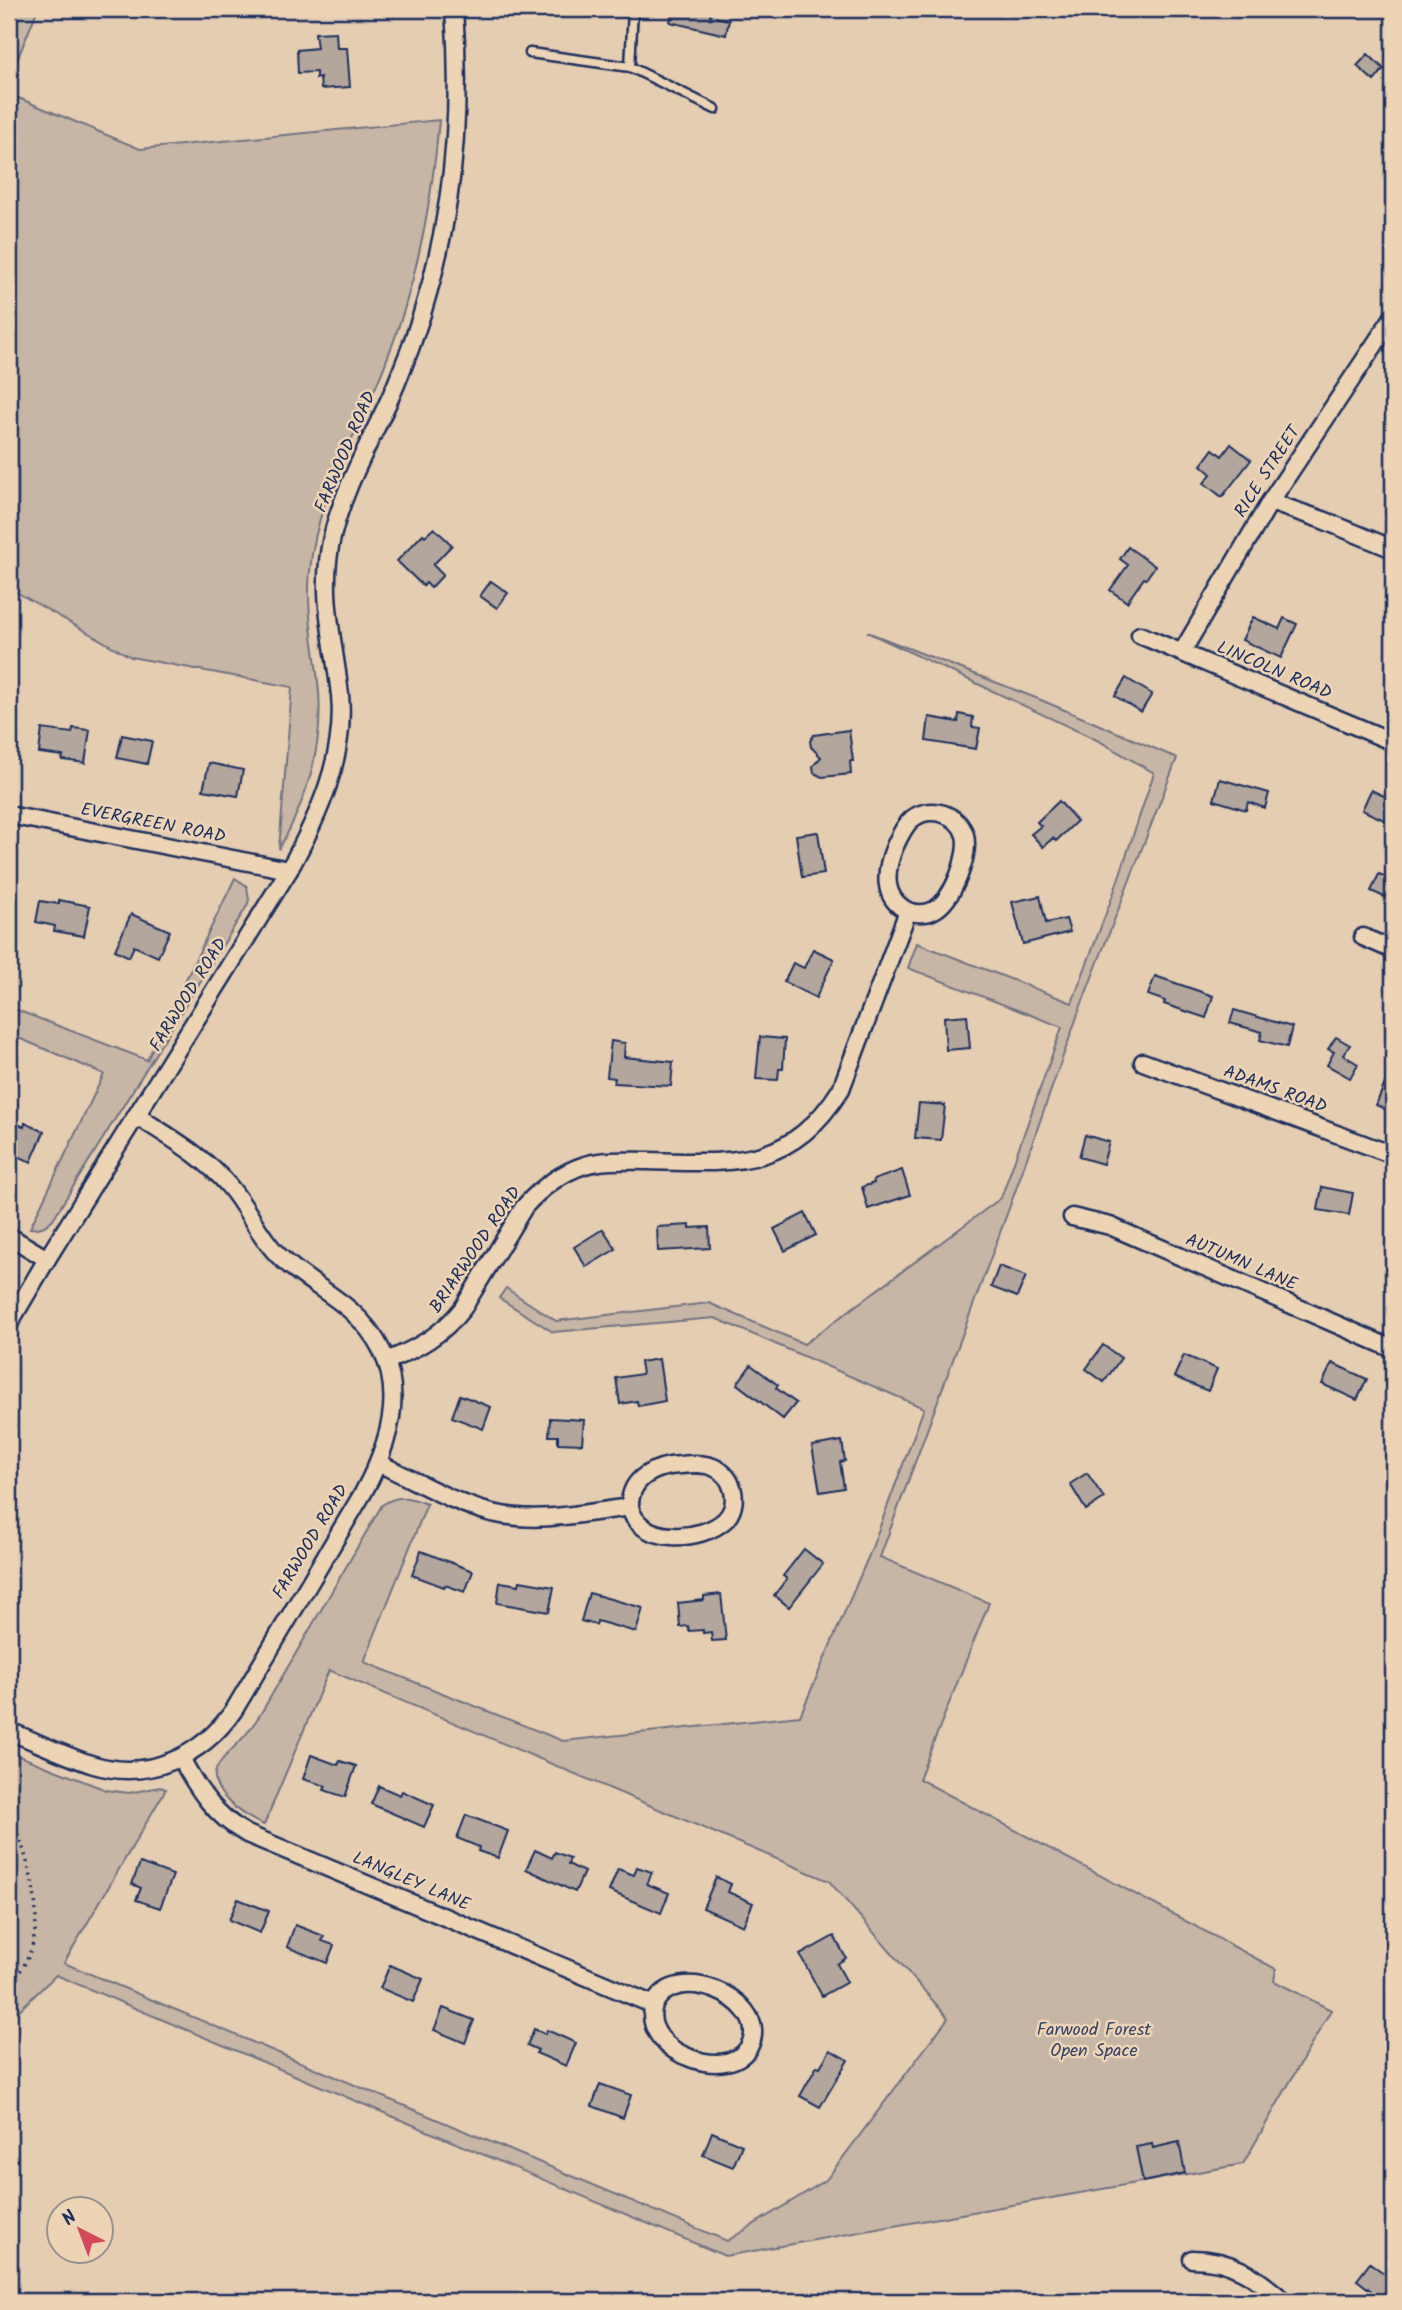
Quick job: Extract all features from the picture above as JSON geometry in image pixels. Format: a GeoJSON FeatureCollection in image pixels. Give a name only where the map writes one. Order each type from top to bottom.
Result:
{"type":"FeatureCollection","features":[{"type":"Feature","properties":{"kind":"street","name":"FARWOOD ROAD"},"geometry":{"type":"LineString","coordinates":[[9,1324],[289,870],[316,818],[338,748],[340,695],[326,605],[328,560],[332,537],[346,494],[408,354],[435,271],[448,213],[455,156],[457,100],[454,9]]}},
{"type":"Feature","properties":{"kind":"street","name":"RICE STREET"},"geometry":{"type":"LineString","coordinates":[[1182,652],[1270,502],[1393,317]]}},
{"type":"Feature","properties":{"kind":"street"},"geometry":{"type":"LineString","coordinates":[[1270,502],[1323,520],[1393,549]]}},
{"type":"Feature","properties":{"kind":"street","name":"LINCOLN ROAD"},"geometry":{"type":"LineString","coordinates":[[1140,635],[1393,742]]}},
{"type":"Feature","properties":{"kind":"street"},"geometry":{"type":"LineString","coordinates":[[932,812],[945,814],[956,821],[965,838],[965,852],[959,875],[939,907],[927,913],[908,911],[897,905],[887,887],[887,873],[894,850],[904,829],[914,818],[932,812]]}},
{"type":"Feature","properties":{"kind":"street","name":"EVERGREEN ROAD"},"geometry":{"type":"LineString","coordinates":[[9,815],[289,870]]}},
{"type":"Feature","properties":{"kind":"street","name":"BRIARWOOD ROAD"},"geometry":{"type":"LineString","coordinates":[[387,1361],[429,1342],[453,1321],[524,1208],[536,1194],[558,1177],[587,1164],[617,1160],[715,1163],[758,1157],[778,1149],[814,1124],[829,1108],[841,1089],[908,911]]}},
{"type":"Feature","properties":{"kind":"street"},"geometry":{"type":"LineString","coordinates":[[1363,937],[1393,950]]}},
{"type":"Feature","properties":{"kind":"street","name":"ADAMS ROAD"},"geometry":{"type":"LineString","coordinates":[[1143,1062],[1393,1155]]}},
{"type":"Feature","properties":{"kind":"street","name":"FARWOOD ROAD"},"geometry":{"type":"LineString","coordinates":[[9,1731],[93,1765],[110,1769],[146,1769],[181,1758],[211,1738],[234,1710],[378,1464],[394,1411],[394,1393],[387,1361],[373,1336],[352,1312],[293,1268],[272,1248],[237,1196],[216,1173],[186,1148],[137,1116]]}},
{"type":"Feature","properties":{"kind":"street","name":"AUTUMN LANE"},"geometry":{"type":"LineString","coordinates":[[1072,1217],[1111,1226],[1393,1349]]}},
{"type":"Feature","properties":{"kind":"street"},"geometry":{"type":"LineString","coordinates":[[9,1236],[47,1259]]}},
{"type":"Feature","properties":{"kind":"street"},"geometry":{"type":"LineString","coordinates":[[378,1464],[475,1508],[502,1515],[547,1518],[630,1507]]}},
{"type":"Feature","properties":{"kind":"street"},"geometry":{"type":"LineString","coordinates":[[701,1464],[715,1467],[726,1475],[734,1493],[731,1512],[722,1522],[709,1529],[686,1534],[663,1535],[649,1532],[634,1519],[630,1507],[633,1488],[642,1477],[654,1470],[678,1465],[701,1464]]}},
{"type":"Feature","properties":{"kind":"street","name":"LANGLEY LANE"},"geometry":{"type":"LineString","coordinates":[[181,1758],[207,1801],[232,1826],[247,1834],[654,2005]]}},
{"type":"Feature","properties":{"kind":"street"},"geometry":{"type":"LineString","coordinates":[[678,1984],[715,1991],[736,2001],[747,2011],[752,2023],[751,2042],[739,2058],[727,2063],[712,2063],[690,2056],[668,2046],[658,2037],[652,2024],[654,2005],[665,1990],[678,1984]]}},
{"type":"Feature","properties":{"kind":"street"},"geometry":{"type":"LineString","coordinates":[[1192,2259],[1213,2259],[1246,2272],[1284,2301]]}},
{"type":"Feature","properties":{"kind":"lane"},"geometry":{"type":"LineString","coordinates":[[630,66],[633,9]]}},
{"type":"Feature","properties":{"kind":"lane"},"geometry":{"type":"LineString","coordinates":[[530,53],[630,66],[715,109]]}},
{"type":"Feature","properties":{"kind":"path"},"geometry":{"type":"LineString","coordinates":[[9,1808],[34,1885],[36,1922],[27,1962],[9,1985]]}},
{"type":"Feature","properties":{"kind":"green space"},"geometry":{"type":"Polygon","coordinates":[[[9,9],[37,11],[9,80],[9,9]]]}},
{"type":"Feature","properties":{"kind":"green space"},"geometry":{"type":"Polygon","coordinates":[[[9,94],[140,149],[439,120],[427,217],[404,311],[382,372],[328,494],[314,544],[309,599],[320,704],[319,725],[306,789],[279,849],[292,687],[131,657],[9,588],[9,94]]]}},
{"type":"Feature","properties":{"kind":"green space","name":"Farwood Forest Open Space"},"geometry":{"type":"Polygon","coordinates":[[[867,632],[1041,700],[1177,758],[1079,1011],[880,1557],[989,1603],[919,1779],[1276,1969],[1274,1981],[1331,2010],[1243,2164],[725,2256],[56,1975],[9,2020],[9,1752],[106,1790],[129,1793],[160,1787],[166,1789],[64,1963],[727,2241],[826,2180],[948,2018],[829,1881],[329,1670],[264,1825],[244,1815],[231,1804],[220,1791],[215,1775],[221,1762],[260,1715],[382,1505],[399,1498],[410,1498],[427,1504],[364,1662],[563,1741],[800,1716],[870,1553],[924,1408],[715,1318],[553,1332],[499,1298],[506,1288],[556,1321],[709,1303],[804,1344],[1001,1198],[1062,1027],[908,968],[917,943],[1072,1003],[1114,892],[1154,773],[1099,741],[867,632]]]}},
{"type":"Feature","properties":{"kind":"green space"},"geometry":{"type":"Polygon","coordinates":[[[235,878],[247,886],[247,906],[53,1219],[43,1226],[30,1228],[104,1074],[9,1034],[9,1007],[147,1060],[235,878]]]}},
{"type":"Feature","properties":{"kind":"building"},"geometry":{"type":"Polygon","coordinates":[[[673,9],[712,9],[710,16],[729,20],[726,35],[670,22],[673,9]]]}},
{"type":"Feature","properties":{"kind":"building"},"geometry":{"type":"Polygon","coordinates":[[[336,32],[337,48],[347,48],[350,87],[321,89],[320,77],[316,78],[316,72],[298,73],[297,50],[317,48],[315,33],[336,32]]]}},
{"type":"Feature","properties":{"kind":"building"},"geometry":{"type":"Polygon","coordinates":[[[1368,54],[1384,69],[1374,81],[1357,66],[1368,54]]]}},
{"type":"Feature","properties":{"kind":"building"},"geometry":{"type":"Polygon","coordinates":[[[1231,444],[1251,460],[1222,497],[1204,483],[1211,474],[1201,465],[1213,449],[1222,456],[1231,444]]]}},
{"type":"Feature","properties":{"kind":"building"},"geometry":{"type":"Polygon","coordinates":[[[434,528],[452,545],[433,565],[443,575],[431,588],[426,583],[423,586],[397,561],[423,534],[425,536],[434,528]]]}},
{"type":"Feature","properties":{"kind":"building"},"geometry":{"type":"Polygon","coordinates":[[[1128,547],[1155,566],[1127,602],[1110,590],[1128,565],[1120,559],[1128,547]]]}},
{"type":"Feature","properties":{"kind":"building"},"geometry":{"type":"Polygon","coordinates":[[[491,581],[508,593],[497,608],[480,596],[491,581]]]}},
{"type":"Feature","properties":{"kind":"building"},"geometry":{"type":"Polygon","coordinates":[[[1253,617],[1279,629],[1284,618],[1297,624],[1281,658],[1242,640],[1253,617]]]}},
{"type":"Feature","properties":{"kind":"building"},"geometry":{"type":"Polygon","coordinates":[[[1126,678],[1152,694],[1141,712],[1115,696],[1126,678]]]}},
{"type":"Feature","properties":{"kind":"building"},"geometry":{"type":"Polygon","coordinates":[[[959,714],[973,717],[972,727],[980,728],[976,749],[926,741],[929,717],[958,722],[959,714]]]}},
{"type":"Feature","properties":{"kind":"building"},"geometry":{"type":"Polygon","coordinates":[[[73,728],[90,730],[85,763],[62,760],[63,756],[39,753],[42,729],[72,733],[73,728]]]}},
{"type":"Feature","properties":{"kind":"building"},"geometry":{"type":"Polygon","coordinates":[[[849,730],[853,761],[850,761],[851,774],[822,777],[814,773],[813,766],[821,757],[811,747],[810,741],[814,735],[849,730]]]}},
{"type":"Feature","properties":{"kind":"building"},"geometry":{"type":"Polygon","coordinates":[[[122,735],[152,741],[147,764],[117,758],[122,735]]]}},
{"type":"Feature","properties":{"kind":"building"},"geometry":{"type":"Polygon","coordinates":[[[209,763],[243,770],[238,796],[203,790],[209,763]]]}},
{"type":"Feature","properties":{"kind":"building"},"geometry":{"type":"Polygon","coordinates":[[[1220,779],[1269,793],[1265,808],[1248,802],[1246,810],[1214,800],[1220,779]]]}},
{"type":"Feature","properties":{"kind":"building"},"geometry":{"type":"Polygon","coordinates":[[[1371,790],[1393,800],[1386,821],[1362,810],[1371,790]]]}},
{"type":"Feature","properties":{"kind":"building"},"geometry":{"type":"Polygon","coordinates":[[[1059,801],[1077,821],[1056,841],[1053,838],[1043,847],[1031,834],[1041,826],[1037,822],[1059,801]]]}},
{"type":"Feature","properties":{"kind":"building"},"geometry":{"type":"Polygon","coordinates":[[[818,832],[824,874],[802,877],[796,835],[818,832]]]}},
{"type":"Feature","properties":{"kind":"building"},"geometry":{"type":"Polygon","coordinates":[[[1379,874],[1393,880],[1393,901],[1371,891],[1379,874]]]}},
{"type":"Feature","properties":{"kind":"building"},"geometry":{"type":"Polygon","coordinates":[[[1040,896],[1046,923],[1066,919],[1070,932],[1023,944],[1012,902],[1040,896]]]}},
{"type":"Feature","properties":{"kind":"building"},"geometry":{"type":"Polygon","coordinates":[[[59,900],[90,906],[84,936],[54,931],[55,926],[36,922],[40,901],[59,904],[59,900]]]}},
{"type":"Feature","properties":{"kind":"building"},"geometry":{"type":"Polygon","coordinates":[[[131,914],[170,931],[158,957],[134,946],[129,957],[115,950],[131,914]]]}},
{"type":"Feature","properties":{"kind":"building"},"geometry":{"type":"Polygon","coordinates":[[[813,949],[834,959],[816,998],[784,982],[793,963],[804,968],[813,949]]]}},
{"type":"Feature","properties":{"kind":"building"},"geometry":{"type":"Polygon","coordinates":[[[1155,976],[1213,996],[1206,1018],[1164,1004],[1165,1001],[1148,995],[1155,976]]]}},
{"type":"Feature","properties":{"kind":"building"},"geometry":{"type":"Polygon","coordinates":[[[1234,1010],[1292,1027],[1287,1047],[1260,1040],[1262,1032],[1230,1023],[1234,1010]]]}},
{"type":"Feature","properties":{"kind":"building"},"geometry":{"type":"Polygon","coordinates":[[[967,1015],[970,1048],[946,1050],[944,1017],[967,1015]]]}},
{"type":"Feature","properties":{"kind":"building"},"geometry":{"type":"Polygon","coordinates":[[[760,1037],[785,1039],[783,1069],[779,1069],[778,1080],[756,1079],[760,1037]]]}},
{"type":"Feature","properties":{"kind":"building"},"geometry":{"type":"Polygon","coordinates":[[[1336,1037],[1350,1045],[1343,1055],[1358,1064],[1350,1078],[1327,1065],[1334,1052],[1328,1049],[1336,1037]]]}},
{"type":"Feature","properties":{"kind":"building"},"geometry":{"type":"Polygon","coordinates":[[[611,1041],[625,1043],[624,1057],[673,1062],[671,1086],[614,1083],[615,1078],[607,1077],[611,1041]]]}},
{"type":"Feature","properties":{"kind":"building"},"geometry":{"type":"Polygon","coordinates":[[[1393,1064],[1393,1113],[1376,1105],[1393,1064]]]}},
{"type":"Feature","properties":{"kind":"building"},"geometry":{"type":"Polygon","coordinates":[[[919,1103],[945,1105],[941,1140],[915,1138],[919,1103]]]}},
{"type":"Feature","properties":{"kind":"building"},"geometry":{"type":"Polygon","coordinates":[[[9,1120],[24,1127],[25,1123],[44,1132],[31,1162],[9,1152],[9,1120]]]}},
{"type":"Feature","properties":{"kind":"building"},"geometry":{"type":"Polygon","coordinates":[[[1085,1135],[1109,1142],[1103,1164],[1079,1157],[1085,1135]]]}},
{"type":"Feature","properties":{"kind":"building"},"geometry":{"type":"Polygon","coordinates":[[[902,1170],[910,1195],[868,1209],[862,1187],[874,1183],[873,1180],[902,1170]]]}},
{"type":"Feature","properties":{"kind":"building"},"geometry":{"type":"Polygon","coordinates":[[[1322,1187],[1353,1193],[1349,1215],[1318,1210],[1322,1187]]]}},
{"type":"Feature","properties":{"kind":"building"},"geometry":{"type":"Polygon","coordinates":[[[805,1213],[816,1235],[785,1251],[774,1229],[805,1213]]]}},
{"type":"Feature","properties":{"kind":"building"},"geometry":{"type":"Polygon","coordinates":[[[690,1225],[690,1228],[709,1227],[710,1248],[658,1251],[657,1227],[690,1225]]]}},
{"type":"Feature","properties":{"kind":"building"},"geometry":{"type":"Polygon","coordinates":[[[603,1229],[616,1249],[586,1267],[574,1247],[603,1229]]]}},
{"type":"Feature","properties":{"kind":"building"},"geometry":{"type":"Polygon","coordinates":[[[999,1266],[1026,1276],[1017,1297],[991,1287],[999,1266]]]}},
{"type":"Feature","properties":{"kind":"building"},"geometry":{"type":"Polygon","coordinates":[[[1103,1345],[1121,1358],[1104,1382],[1086,1369],[1103,1345]]]}},
{"type":"Feature","properties":{"kind":"building"},"geometry":{"type":"Polygon","coordinates":[[[1184,1355],[1217,1369],[1208,1391],[1174,1377],[1184,1355]]]}},
{"type":"Feature","properties":{"kind":"building"},"geometry":{"type":"Polygon","coordinates":[[[659,1359],[665,1401],[638,1406],[637,1401],[620,1404],[616,1378],[642,1374],[640,1362],[659,1359]]]}},
{"type":"Feature","properties":{"kind":"building"},"geometry":{"type":"Polygon","coordinates":[[[1332,1363],[1367,1379],[1357,1400],[1322,1384],[1332,1363]]]}},
{"type":"Feature","properties":{"kind":"building"},"geometry":{"type":"Polygon","coordinates":[[[751,1365],[778,1385],[776,1388],[796,1403],[783,1419],[737,1384],[751,1365]]]}},
{"type":"Feature","properties":{"kind":"building"},"geometry":{"type":"Polygon","coordinates":[[[460,1395],[491,1407],[483,1429],[452,1417],[460,1395]]]}},
{"type":"Feature","properties":{"kind":"building"},"geometry":{"type":"Polygon","coordinates":[[[550,1418],[584,1420],[582,1444],[558,1443],[558,1436],[549,1436],[550,1418]]]}},
{"type":"Feature","properties":{"kind":"building"},"geometry":{"type":"Polygon","coordinates":[[[842,1441],[845,1461],[840,1462],[844,1488],[820,1492],[812,1446],[842,1441]]]}},
{"type":"Feature","properties":{"kind":"building"},"geometry":{"type":"Polygon","coordinates":[[[1087,1473],[1104,1498],[1086,1510],[1070,1484],[1087,1473]]]}},
{"type":"Feature","properties":{"kind":"building"},"geometry":{"type":"Polygon","coordinates":[[[804,1549],[823,1564],[789,1607],[774,1595],[787,1579],[783,1576],[804,1549]]]}},
{"type":"Feature","properties":{"kind":"building"},"geometry":{"type":"Polygon","coordinates":[[[421,1551],[473,1571],[465,1592],[412,1575],[421,1551]]]}},
{"type":"Feature","properties":{"kind":"building"},"geometry":{"type":"Polygon","coordinates":[[[520,1581],[554,1587],[549,1612],[497,1603],[500,1582],[519,1585],[520,1581]]]}},
{"type":"Feature","properties":{"kind":"building"},"geometry":{"type":"Polygon","coordinates":[[[589,1593],[643,1608],[636,1632],[597,1621],[596,1625],[581,1621],[589,1593]]]}},
{"type":"Feature","properties":{"kind":"building"},"geometry":{"type":"Polygon","coordinates":[[[721,1594],[726,1640],[712,1641],[711,1632],[689,1631],[688,1626],[680,1627],[678,1603],[704,1600],[704,1596],[721,1594]]]}},
{"type":"Feature","properties":{"kind":"building"},"geometry":{"type":"Polygon","coordinates":[[[311,1755],[338,1765],[340,1761],[356,1766],[345,1797],[324,1790],[326,1786],[303,1779],[311,1755]]]}},
{"type":"Feature","properties":{"kind":"building"},"geometry":{"type":"Polygon","coordinates":[[[379,1786],[400,1795],[402,1791],[434,1805],[424,1827],[371,1804],[379,1786]]]}},
{"type":"Feature","properties":{"kind":"building"},"geometry":{"type":"Polygon","coordinates":[[[466,1815],[508,1831],[498,1858],[478,1851],[479,1847],[457,1838],[466,1815]]]}},
{"type":"Feature","properties":{"kind":"building"},"geometry":{"type":"Polygon","coordinates":[[[535,1850],[552,1858],[555,1852],[570,1858],[568,1864],[584,1872],[575,1892],[526,1869],[535,1850]]]}},
{"type":"Feature","properties":{"kind":"building"},"geometry":{"type":"Polygon","coordinates":[[[140,1863],[173,1875],[160,1908],[136,1900],[141,1888],[132,1884],[140,1863]]]}},
{"type":"Feature","properties":{"kind":"building"},"geometry":{"type":"Polygon","coordinates":[[[637,1867],[652,1872],[647,1884],[669,1893],[661,1913],[609,1891],[618,1869],[634,1875],[637,1867]]]}},
{"type":"Feature","properties":{"kind":"building"},"geometry":{"type":"Polygon","coordinates":[[[716,1877],[731,1884],[728,1892],[753,1903],[743,1926],[703,1908],[716,1877]]]}},
{"type":"Feature","properties":{"kind":"building"},"geometry":{"type":"Polygon","coordinates":[[[238,1899],[269,1911],[260,1933],[229,1920],[238,1899]]]}},
{"type":"Feature","properties":{"kind":"building"},"geometry":{"type":"Polygon","coordinates":[[[295,1925],[324,1936],[322,1941],[334,1945],[327,1963],[287,1947],[295,1925]]]}},
{"type":"Feature","properties":{"kind":"building"},"geometry":{"type":"Polygon","coordinates":[[[834,1936],[846,1958],[837,1964],[847,1982],[822,1996],[800,1955],[834,1936]]]}},
{"type":"Feature","properties":{"kind":"building"},"geometry":{"type":"Polygon","coordinates":[[[390,1965],[423,1979],[413,2002],[380,1988],[390,1965]]]}},
{"type":"Feature","properties":{"kind":"building"},"geometry":{"type":"Polygon","coordinates":[[[443,2008],[474,2020],[465,2043],[434,2030],[443,2008]]]}},
{"type":"Feature","properties":{"kind":"building"},"geometry":{"type":"Polygon","coordinates":[[[534,2029],[545,2034],[547,2030],[576,2043],[566,2066],[536,2053],[538,2050],[527,2045],[534,2029]]]}},
{"type":"Feature","properties":{"kind":"building"},"geometry":{"type":"Polygon","coordinates":[[[830,2050],[848,2060],[820,2107],[800,2096],[817,2066],[820,2067],[830,2050]]]}},
{"type":"Feature","properties":{"kind":"building"},"geometry":{"type":"Polygon","coordinates":[[[600,2084],[631,2095],[623,2118],[592,2106],[600,2084]]]}},
{"type":"Feature","properties":{"kind":"building"},"geometry":{"type":"Polygon","coordinates":[[[712,2132],[742,2145],[733,2167],[703,2155],[712,2132]]]}},
{"type":"Feature","properties":{"kind":"building"},"geometry":{"type":"Polygon","coordinates":[[[1179,2142],[1185,2173],[1143,2182],[1136,2147],[1152,2144],[1153,2148],[1179,2142]]]}},
{"type":"Feature","properties":{"kind":"building"},"geometry":{"type":"Polygon","coordinates":[[[1370,2263],[1393,2280],[1382,2299],[1357,2280],[1370,2263]]]}}]}
